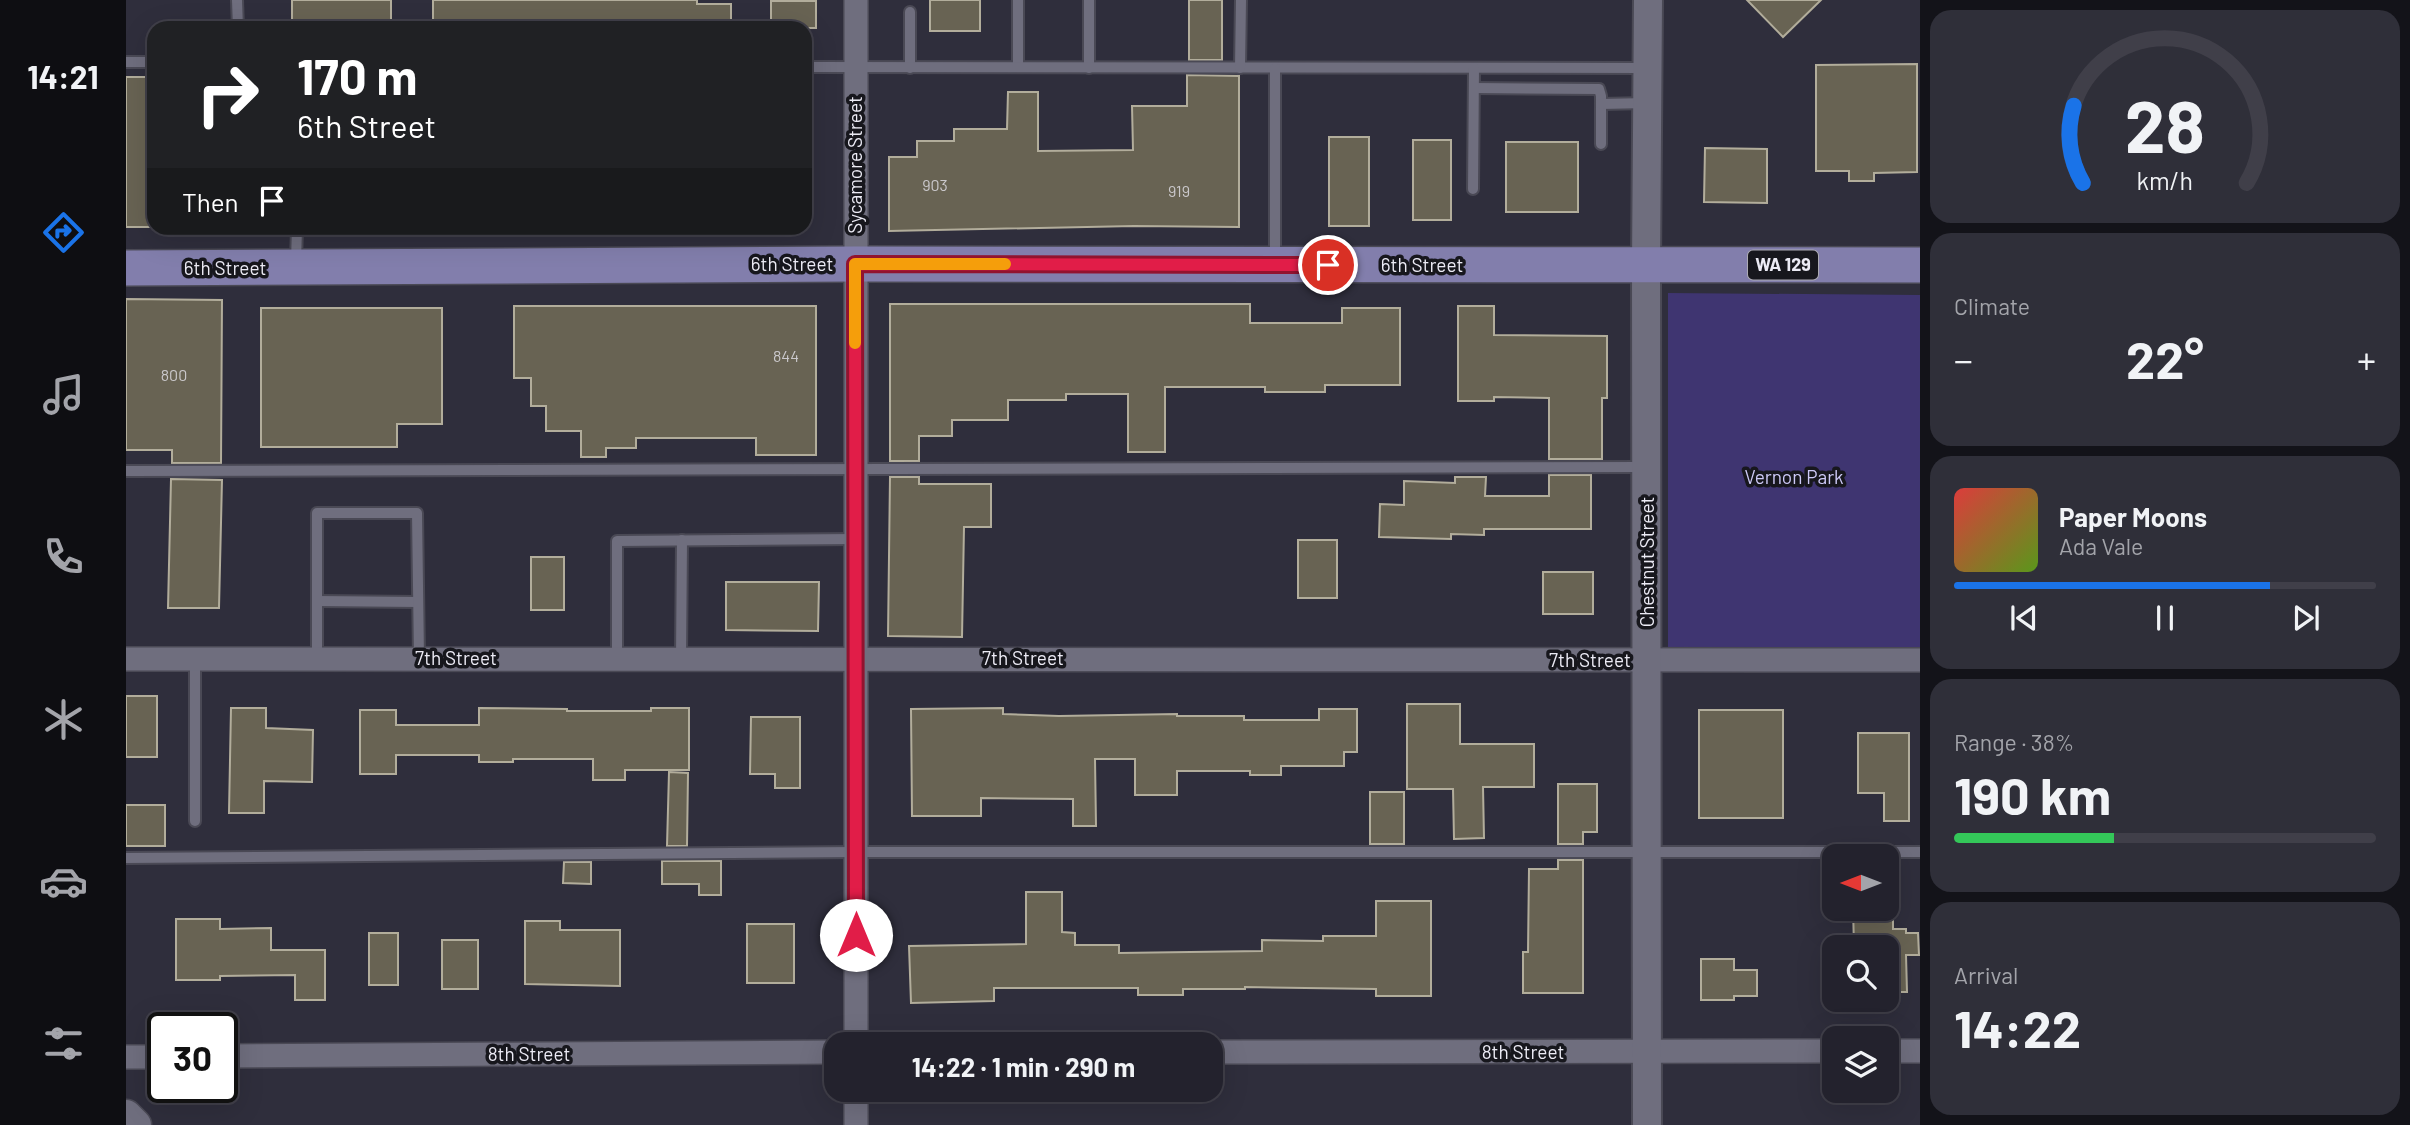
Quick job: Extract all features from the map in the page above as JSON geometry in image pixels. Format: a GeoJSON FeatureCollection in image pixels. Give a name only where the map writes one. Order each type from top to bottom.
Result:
{"type":"FeatureCollection","features":[{"type":"Feature","properties":{"kind":"main road","name":"6th Street"},"geometry":{"type":"LineString","coordinates":[[126,268],[855,264],[1920,265]]}},
{"type":"Feature","properties":{"kind":"main road"},"geometry":{"type":"LineString","coordinates":[[126,1116],[135,1125]]}},
{"type":"Feature","properties":{"kind":"street","name":"Sycamore Street"},"geometry":{"type":"LineString","coordinates":[[856,0],[856,1032]]}},
{"type":"Feature","properties":{"kind":"street","name":"Chestnut Street"},"geometry":{"type":"LineString","coordinates":[[1647,1125],[1648,0]]}},
{"type":"Feature","properties":{"kind":"street","name":"7th Street"},"geometry":{"type":"LineString","coordinates":[[126,659],[1920,660]]}},
{"type":"Feature","properties":{"kind":"street","name":"8th Street"},"geometry":{"type":"LineString","coordinates":[[1223,1052],[1822,1051]]}},
{"type":"Feature","properties":{"kind":"street"},"geometry":{"type":"LineString","coordinates":[[1899,1051],[1920,1051]]}},
{"type":"Feature","properties":{"kind":"street","name":"8th Street"},"geometry":{"type":"LineString","coordinates":[[238,1056],[824,1052]]}},
{"type":"Feature","properties":{"kind":"street"},"geometry":{"type":"LineString","coordinates":[[126,1057],[147,1057]]}},
{"type":"Feature","properties":{"kind":"street"},"geometry":{"type":"LineString","coordinates":[[856,1102],[856,1125]]}},
{"type":"Feature","properties":{"kind":"lane"},"geometry":{"type":"LineString","coordinates":[[237,0],[237,21]]}},
{"type":"Feature","properties":{"kind":"lane"},"geometry":{"type":"LineString","coordinates":[[1018,0],[1018,67]]}},
{"type":"Feature","properties":{"kind":"lane"},"geometry":{"type":"LineString","coordinates":[[1089,0],[1089,68]]}},
{"type":"Feature","properties":{"kind":"lane"},"geometry":{"type":"LineString","coordinates":[[1240,68],[1241,0]]}},
{"type":"Feature","properties":{"kind":"lane"},"geometry":{"type":"LineString","coordinates":[[910,12],[910,68]]}},
{"type":"Feature","properties":{"kind":"lane"},"geometry":{"type":"LineString","coordinates":[[126,62],[147,62]]}},
{"type":"Feature","properties":{"kind":"lane"},"geometry":{"type":"LineString","coordinates":[[812,67],[1647,68]]}},
{"type":"Feature","properties":{"kind":"lane"},"geometry":{"type":"LineString","coordinates":[[1275,68],[1275,265]]}},
{"type":"Feature","properties":{"kind":"lane"},"geometry":{"type":"LineString","coordinates":[[1473,189],[1474,68]]}},
{"type":"Feature","properties":{"kind":"lane"},"geometry":{"type":"LineString","coordinates":[[1474,88],[1595,87],[1599,89],[1601,104],[1601,144]]}},
{"type":"Feature","properties":{"kind":"lane"},"geometry":{"type":"LineString","coordinates":[[1601,104],[1647,103]]}},
{"type":"Feature","properties":{"kind":"lane"},"geometry":{"type":"LineString","coordinates":[[296,235],[296,267]]}},
{"type":"Feature","properties":{"kind":"lane"},"geometry":{"type":"LineString","coordinates":[[126,471],[1647,467]]}},
{"type":"Feature","properties":{"kind":"lane"},"geometry":{"type":"LineString","coordinates":[[317,659],[317,513],[417,513],[419,658]]}},
{"type":"Feature","properties":{"kind":"lane"},"geometry":{"type":"LineString","coordinates":[[617,658],[617,541],[856,539]]}},
{"type":"Feature","properties":{"kind":"lane"},"geometry":{"type":"LineString","coordinates":[[681,658],[682,540]]}},
{"type":"Feature","properties":{"kind":"lane"},"geometry":{"type":"LineString","coordinates":[[317,601],[418,602]]}},
{"type":"Feature","properties":{"kind":"lane"},"geometry":{"type":"LineString","coordinates":[[195,659],[195,821]]}},
{"type":"Feature","properties":{"kind":"lane"},"geometry":{"type":"LineString","coordinates":[[126,858],[856,852],[1920,852]]}},
{"type":"Feature","properties":{"kind":"green space","name":"Vernon Park"},"geometry":{"type":"Polygon","coordinates":[[[1668,293],[1920,295],[1920,660],[1668,660],[1668,293]]]}},
{"type":"Feature","properties":{"kind":"building"},"geometry":{"type":"Polygon","coordinates":[[[292,0],[391,0],[391,21],[292,21],[292,0]]]}},
{"type":"Feature","properties":{"kind":"building"},"geometry":{"type":"Polygon","coordinates":[[[433,0],[697,0],[697,4],[731,4],[731,21],[433,21],[433,0]]]}},
{"type":"Feature","properties":{"kind":"building"},"geometry":{"type":"Polygon","coordinates":[[[930,0],[980,0],[980,31],[930,31],[930,0]]]}},
{"type":"Feature","properties":{"kind":"building"},"geometry":{"type":"Polygon","coordinates":[[[1189,0],[1222,0],[1222,60],[1189,60],[1189,0]]]}},
{"type":"Feature","properties":{"kind":"building"},"geometry":{"type":"Polygon","coordinates":[[[1747,0],[1821,0],[1783,37],[1747,0]]]}},
{"type":"Feature","properties":{"kind":"building"},"geometry":{"type":"Polygon","coordinates":[[[771,1],[816,1],[816,28],[812,28],[812,21],[771,21],[771,1]]]}},
{"type":"Feature","properties":{"kind":"building"},"geometry":{"type":"Polygon","coordinates":[[[1917,64],[1917,172],[1874,173],[1874,181],[1849,181],[1849,171],[1816,171],[1816,65],[1917,64]]]}},
{"type":"Feature","properties":{"kind":"building"},"geometry":{"type":"Polygon","coordinates":[[[1187,75],[1239,76],[1239,227],[1134,226],[889,231],[889,157],[917,157],[917,141],[954,141],[954,129],[1007,129],[1008,92],[1038,92],[1038,151],[1133,150],[1132,106],[1187,106],[1187,75]]]}},
{"type":"Feature","properties":{"kind":"building"},"geometry":{"type":"Polygon","coordinates":[[[126,77],[147,77],[147,227],[126,227],[126,77]]]}},
{"type":"Feature","properties":{"kind":"building"},"geometry":{"type":"Polygon","coordinates":[[[1329,137],[1369,137],[1369,226],[1329,226],[1329,137]]]}},
{"type":"Feature","properties":{"kind":"building"},"geometry":{"type":"Polygon","coordinates":[[[1413,140],[1451,140],[1451,220],[1413,220],[1413,140]]]}},
{"type":"Feature","properties":{"kind":"building"},"geometry":{"type":"Polygon","coordinates":[[[1506,142],[1578,142],[1578,212],[1506,212],[1506,142]]]}},
{"type":"Feature","properties":{"kind":"building"},"geometry":{"type":"Polygon","coordinates":[[[1705,148],[1767,149],[1767,203],[1704,202],[1705,148]]]}},
{"type":"Feature","properties":{"kind":"building"},"geometry":{"type":"Polygon","coordinates":[[[126,299],[222,300],[221,463],[172,463],[172,450],[126,450],[126,299]]]}},
{"type":"Feature","properties":{"kind":"building"},"geometry":{"type":"Polygon","coordinates":[[[890,304],[1250,304],[1250,323],[1342,323],[1342,308],[1400,308],[1400,385],[1325,385],[1325,392],[1265,392],[1265,387],[1165,387],[1165,452],[1128,452],[1128,394],[1066,394],[1066,400],[1008,400],[1008,420],[952,420],[952,436],[919,436],[919,461],[890,461],[890,304]]]}},
{"type":"Feature","properties":{"kind":"building"},"geometry":{"type":"Polygon","coordinates":[[[514,306],[816,306],[816,455],[756,455],[756,438],[636,438],[636,448],[606,448],[606,457],[581,457],[581,431],[546,431],[546,406],[531,406],[531,378],[514,378],[514,306]]]}},
{"type":"Feature","properties":{"kind":"building"},"geometry":{"type":"Polygon","coordinates":[[[1458,306],[1494,306],[1494,335],[1607,336],[1607,398],[1602,398],[1602,459],[1549,459],[1549,398],[1494,397],[1494,401],[1458,401],[1458,306]]]}},
{"type":"Feature","properties":{"kind":"building"},"geometry":{"type":"Polygon","coordinates":[[[261,308],[442,308],[442,424],[397,424],[397,447],[261,447],[261,308]]]}},
{"type":"Feature","properties":{"kind":"building"},"geometry":{"type":"Polygon","coordinates":[[[1549,475],[1591,475],[1591,529],[1484,529],[1484,535],[1451,534],[1451,539],[1379,537],[1380,504],[1404,505],[1404,481],[1455,483],[1455,477],[1486,477],[1485,496],[1549,496],[1549,475]]]}},
{"type":"Feature","properties":{"kind":"building"},"geometry":{"type":"Polygon","coordinates":[[[890,477],[919,477],[919,484],[991,484],[991,527],[964,527],[962,637],[888,636],[890,477]]]}},
{"type":"Feature","properties":{"kind":"building"},"geometry":{"type":"Polygon","coordinates":[[[171,479],[222,480],[219,608],[168,608],[171,479]]]}},
{"type":"Feature","properties":{"kind":"building"},"geometry":{"type":"Polygon","coordinates":[[[1298,540],[1337,540],[1337,598],[1298,598],[1298,540]]]}},
{"type":"Feature","properties":{"kind":"building"},"geometry":{"type":"Polygon","coordinates":[[[531,557],[564,557],[564,610],[531,610],[531,557]]]}},
{"type":"Feature","properties":{"kind":"building"},"geometry":{"type":"Polygon","coordinates":[[[1543,572],[1593,572],[1593,614],[1543,614],[1543,572]]]}},
{"type":"Feature","properties":{"kind":"building"},"geometry":{"type":"Polygon","coordinates":[[[726,582],[819,582],[818,631],[726,630],[726,582]]]}},
{"type":"Feature","properties":{"kind":"building"},"geometry":{"type":"Polygon","coordinates":[[[126,696],[157,696],[157,757],[126,757],[126,696]]]}},
{"type":"Feature","properties":{"kind":"building"},"geometry":{"type":"Polygon","coordinates":[[[1407,704],[1460,704],[1460,744],[1534,744],[1534,787],[1483,787],[1484,838],[1454,839],[1453,789],[1407,789],[1407,704]]]}},
{"type":"Feature","properties":{"kind":"building"},"geometry":{"type":"Polygon","coordinates":[[[231,708],[266,708],[266,728],[313,730],[312,782],[264,781],[264,813],[229,813],[231,708]]]}},
{"type":"Feature","properties":{"kind":"building"},"geometry":{"type":"Polygon","coordinates":[[[479,708],[651,711],[651,708],[689,708],[689,770],[625,770],[625,780],[593,780],[593,759],[513,759],[513,762],[479,762],[479,755],[396,755],[396,774],[360,774],[360,710],[396,710],[396,725],[479,725],[479,708]]]}},
{"type":"Feature","properties":{"kind":"building"},"geometry":{"type":"Polygon","coordinates":[[[1003,708],[1003,714],[1177,714],[1244,716],[1244,720],[1319,720],[1319,709],[1357,709],[1357,752],[1344,752],[1344,766],[1281,766],[1281,775],[1250,775],[1250,771],[1177,771],[1177,795],[1135,795],[1135,759],[1095,759],[1096,826],[1073,826],[1073,799],[981,798],[981,816],[912,816],[911,709],[1003,708]]]}},
{"type":"Feature","properties":{"kind":"building"},"geometry":{"type":"Polygon","coordinates":[[[1699,710],[1783,710],[1783,818],[1699,818],[1699,710]]]}},
{"type":"Feature","properties":{"kind":"building"},"geometry":{"type":"Polygon","coordinates":[[[751,717],[800,717],[800,788],[775,788],[775,774],[750,774],[751,717]]]}},
{"type":"Feature","properties":{"kind":"building"},"geometry":{"type":"Polygon","coordinates":[[[1858,733],[1909,733],[1909,821],[1884,821],[1884,793],[1858,793],[1858,733]]]}},
{"type":"Feature","properties":{"kind":"building"},"geometry":{"type":"Polygon","coordinates":[[[669,772],[688,773],[687,846],[667,846],[669,772]]]}},
{"type":"Feature","properties":{"kind":"building"},"geometry":{"type":"Polygon","coordinates":[[[1558,784],[1597,784],[1597,832],[1583,832],[1583,844],[1558,844],[1558,784]]]}},
{"type":"Feature","properties":{"kind":"building"},"geometry":{"type":"Polygon","coordinates":[[[1370,792],[1404,792],[1404,844],[1370,844],[1370,792]]]}},
{"type":"Feature","properties":{"kind":"building"},"geometry":{"type":"Polygon","coordinates":[[[126,805],[165,805],[165,846],[126,846],[126,805]]]}},
{"type":"Feature","properties":{"kind":"building"},"geometry":{"type":"Polygon","coordinates":[[[1558,860],[1583,860],[1583,993],[1523,993],[1523,952],[1528,952],[1529,869],[1558,869],[1558,860]]]}},
{"type":"Feature","properties":{"kind":"building"},"geometry":{"type":"Polygon","coordinates":[[[662,861],[721,861],[721,895],[699,895],[699,884],[662,884],[662,861]]]}},
{"type":"Feature","properties":{"kind":"building"},"geometry":{"type":"Polygon","coordinates":[[[564,862],[591,862],[591,884],[563,883],[564,862]]]}},
{"type":"Feature","properties":{"kind":"building"},"geometry":{"type":"Polygon","coordinates":[[[1026,892],[1062,892],[1062,932],[1075,933],[1075,945],[1119,945],[1119,953],[1262,951],[1262,940],[1323,941],[1323,936],[1376,936],[1376,901],[1431,901],[1431,996],[1376,996],[1376,989],[1245,987],[1183,989],[1183,995],[1138,995],[1138,988],[994,988],[994,1001],[911,1003],[909,946],[1026,944],[1026,892]]]}},
{"type":"Feature","properties":{"kind":"building"},"geometry":{"type":"Polygon","coordinates":[[[176,919],[220,919],[220,929],[271,928],[271,950],[325,950],[325,1000],[295,1000],[295,975],[220,976],[220,980],[176,980],[176,919]]]}},
{"type":"Feature","properties":{"kind":"building"},"geometry":{"type":"Polygon","coordinates":[[[525,921],[560,921],[560,930],[620,930],[620,986],[525,984],[525,921]]]}},
{"type":"Feature","properties":{"kind":"building"},"geometry":{"type":"Polygon","coordinates":[[[1853,921],[1893,921],[1893,929],[1918,933],[1919,955],[1906,955],[1907,992],[1899,992],[1899,935],[1854,935],[1853,921]]]}},
{"type":"Feature","properties":{"kind":"building"},"geometry":{"type":"Polygon","coordinates":[[[747,924],[794,924],[794,983],[747,983],[747,924]]]}},
{"type":"Feature","properties":{"kind":"building"},"geometry":{"type":"Polygon","coordinates":[[[369,933],[398,933],[398,985],[369,985],[369,933]]]}},
{"type":"Feature","properties":{"kind":"building"},"geometry":{"type":"Polygon","coordinates":[[[442,940],[478,940],[478,989],[442,989],[442,940]]]}},
{"type":"Feature","properties":{"kind":"building"},"geometry":{"type":"Polygon","coordinates":[[[1701,959],[1734,959],[1734,970],[1757,970],[1757,996],[1734,996],[1734,1000],[1701,1000],[1701,959]]]}},
{"type":"Feature","properties":{"kind":"slow traffic"},"geometry":{"type":"LineString","coordinates":[[855,343],[855,264],[1005,264]]}},
{"type":"Feature","properties":{"kind":"route"},"geometry":{"type":"LineString","coordinates":[[856,935],[855,264],[1328,265]]}}]}
